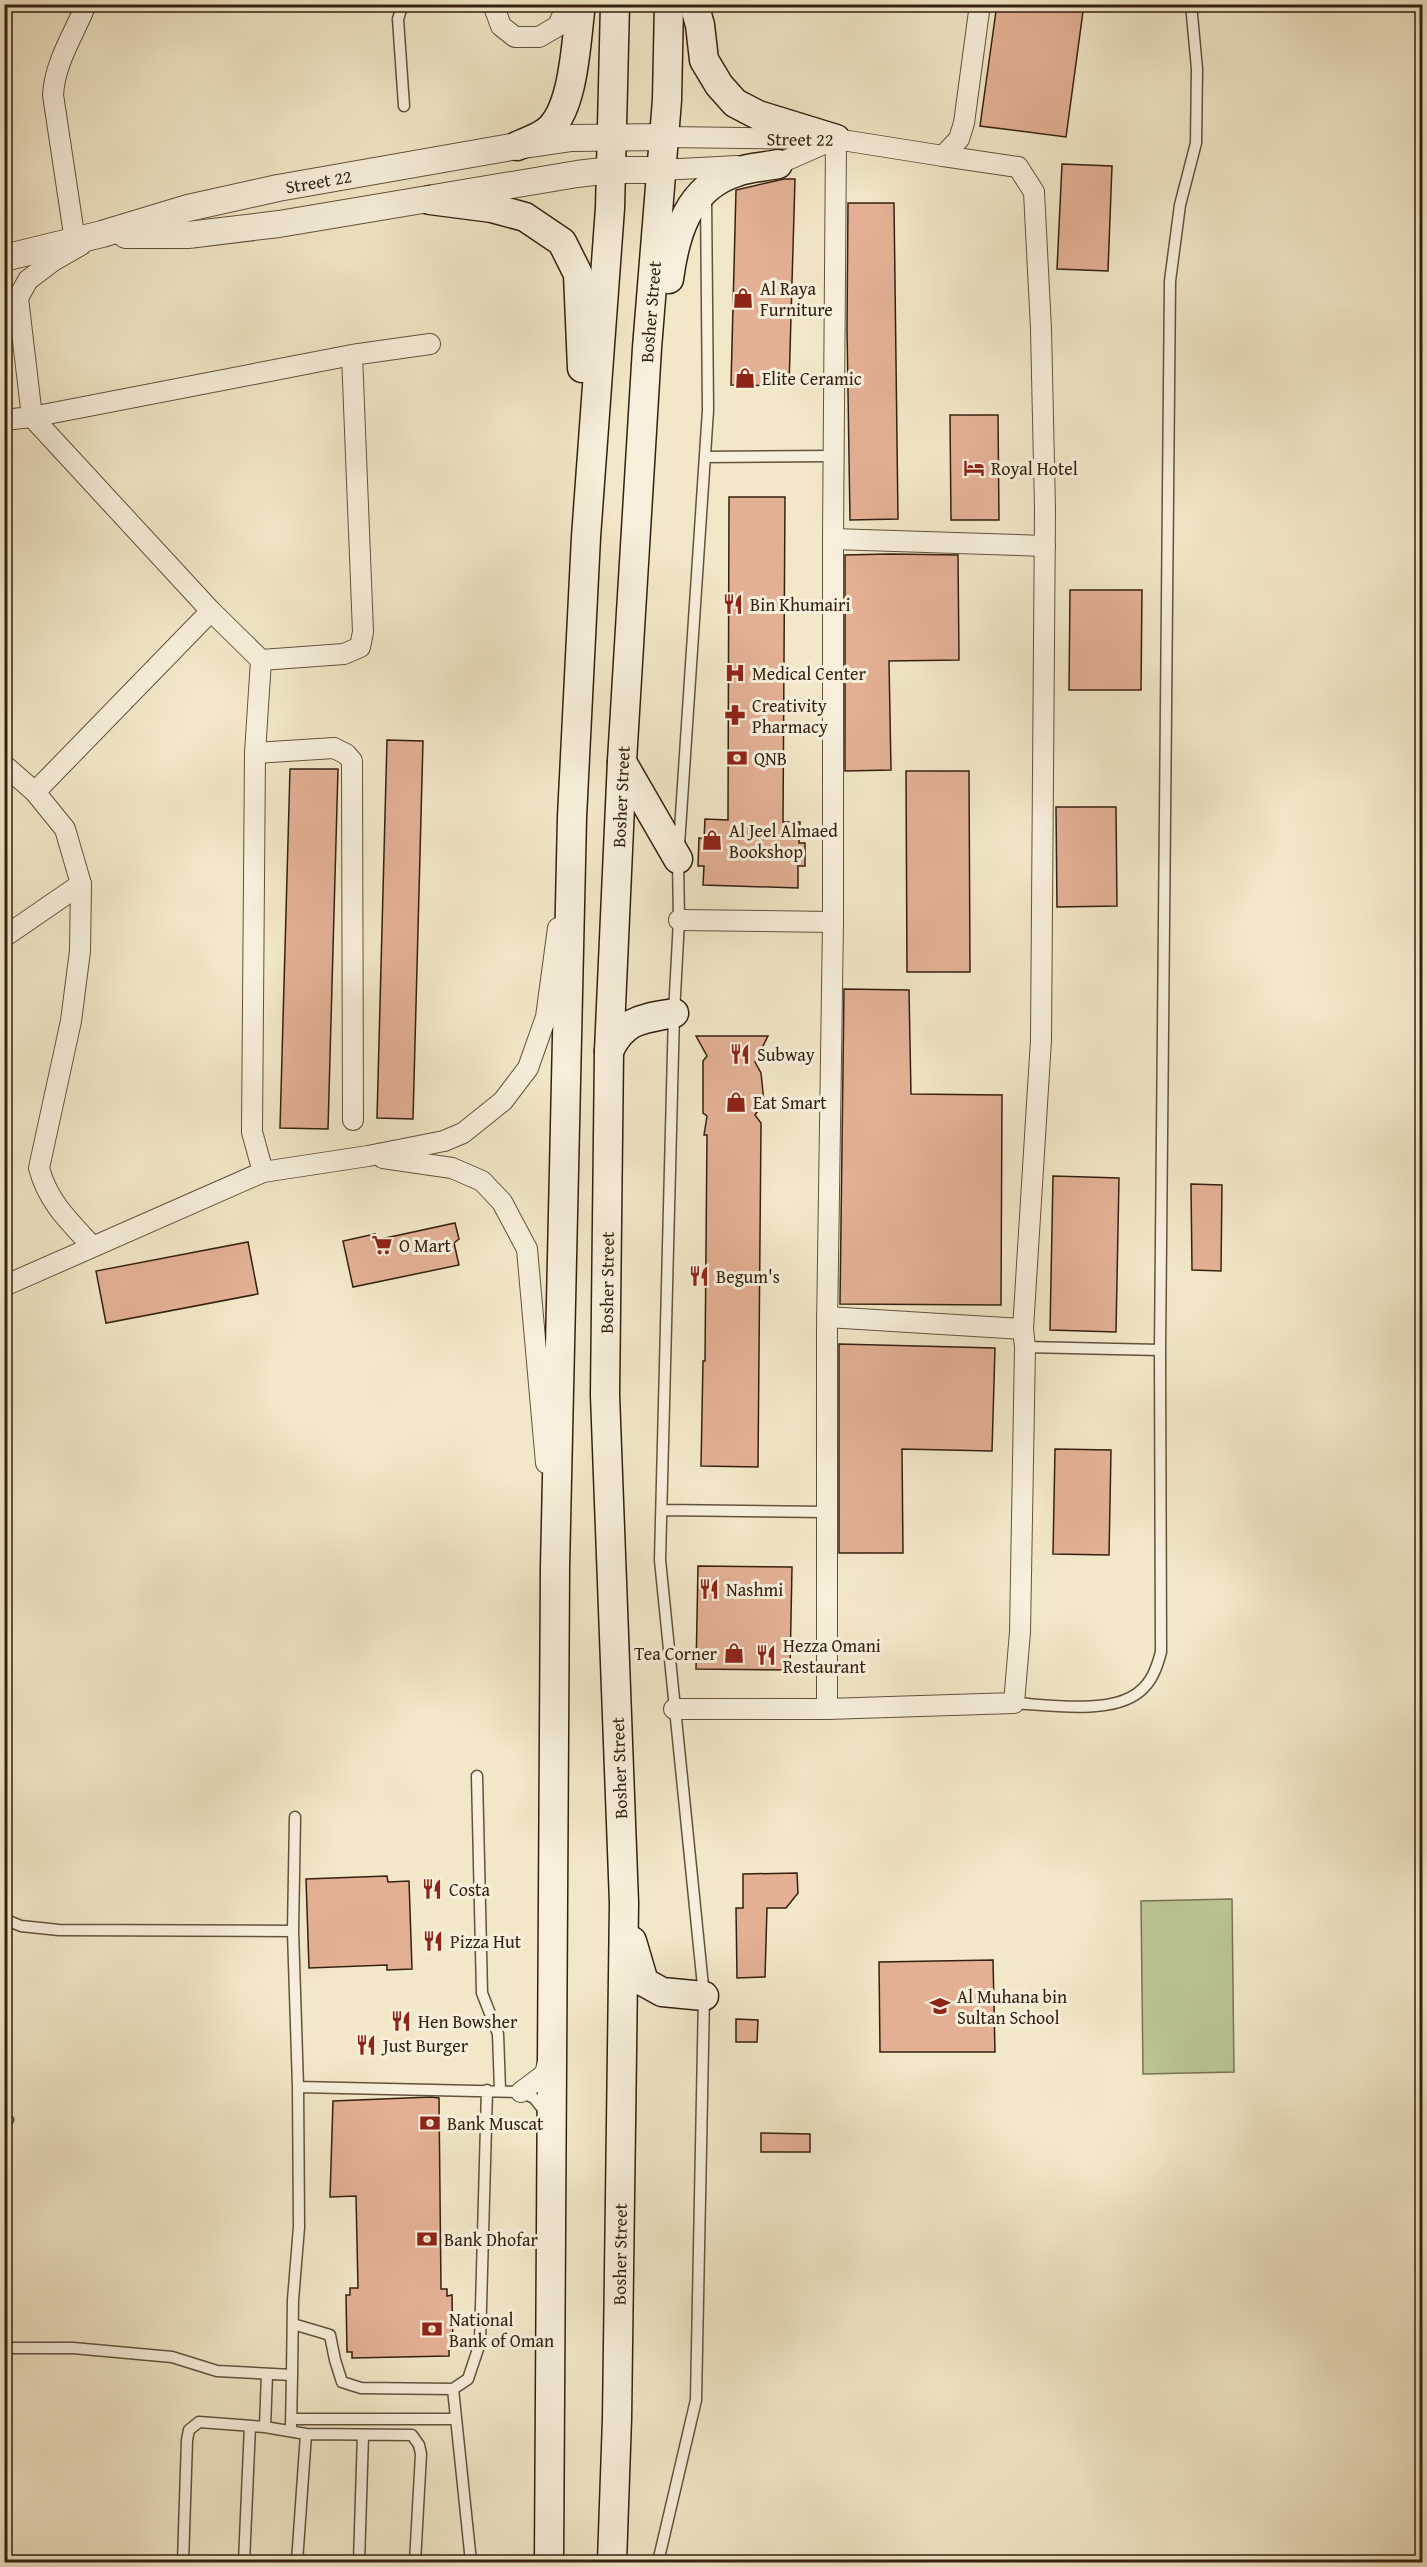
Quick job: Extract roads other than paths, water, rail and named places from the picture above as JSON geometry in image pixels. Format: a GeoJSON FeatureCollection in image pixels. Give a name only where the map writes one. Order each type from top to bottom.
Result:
{"type":"FeatureCollection","features":[{"type":"Feature","properties":{"kind":"main road"},"geometry":{"type":"LineString","coordinates":[[517,146],[547,132],[561,115],[568,93],[581,4]]}},
{"type":"Feature","properties":{"kind":"main road"},"geometry":{"type":"LineString","coordinates":[[549,2562],[555,1567],[572,817],[586,537],[614,137],[615,4]]}},
{"type":"Feature","properties":{"kind":"main road","name":"Bosher Street"},"geometry":{"type":"LineString","coordinates":[[612,2562],[617,2419],[624,1903],[605,1395],[609,1051],[622,761],[647,348],[664,137],[669,4]]}},
{"type":"Feature","properties":{"kind":"main road"},"geometry":{"type":"LineString","coordinates":[[694,4],[700,25],[704,60],[719,85],[735,103],[758,116],[836,139]]}},
{"type":"Feature","properties":{"kind":"main road"},"geometry":{"type":"LineString","coordinates":[[647,348],[665,318],[671,267],[679,229],[689,207],[706,188],[736,172],[778,164]]}},
{"type":"Feature","properties":{"kind":"main road"},"geometry":{"type":"LineString","coordinates":[[430,200],[492,208],[525,217],[562,242],[578,274],[581,313],[586,537]]}},
{"type":"Feature","properties":{"kind":"main road"},"geometry":{"type":"LineString","coordinates":[[622,761],[631,781],[649,806],[678,859]]}},
{"type":"Feature","properties":{"kind":"main road"},"geometry":{"type":"LineString","coordinates":[[609,1051],[615,1037],[628,1024],[674,1013]]}},
{"type":"Feature","properties":{"kind":"main road"},"geometry":{"type":"LineString","coordinates":[[624,1903],[644,1982],[662,1992],[705,1996]]}},
{"type":"Feature","properties":{"kind":"street"},"geometry":{"type":"LineString","coordinates":[[75,241],[53,95],[54,78],[60,61],[78,27],[86,4]]}},
{"type":"Feature","properties":{"kind":"street"},"geometry":{"type":"LineString","coordinates":[[493,4],[501,26],[515,37],[539,37],[558,26],[567,4]]}},
{"type":"Feature","properties":{"kind":"street"},"geometry":{"type":"LineString","coordinates":[[944,156],[959,139],[964,123],[980,4]]}},
{"type":"Feature","properties":{"kind":"street","name":"Street 22"},"geometry":{"type":"LineString","coordinates":[[4,258],[102,234],[188,208],[278,188],[517,146],[573,138],[614,137],[836,139]]}},
{"type":"Feature","properties":{"kind":"street"},"geometry":{"type":"LineString","coordinates":[[674,1709],[827,1708],[1014,1703],[1020,1632],[1024,1338],[1041,1040],[1045,546],[1041,329],[1034,192],[1018,167],[836,139],[833,922],[827,1317],[827,1708]]}},
{"type":"Feature","properties":{"kind":"street","name":"Street 22"},"geometry":{"type":"LineString","coordinates":[[102,234],[188,235],[279,224],[611,170],[778,164],[836,139]]}},
{"type":"Feature","properties":{"kind":"street"},"geometry":{"type":"LineString","coordinates":[[102,234],[53,261],[28,280],[18,298],[32,417],[211,610],[261,660],[255,753],[252,1132],[263,1172]]}},
{"type":"Feature","properties":{"kind":"street"},"geometry":{"type":"LineString","coordinates":[[4,420],[32,417],[352,355],[430,344]]}},
{"type":"Feature","properties":{"kind":"street"},"geometry":{"type":"LineString","coordinates":[[261,660],[344,654],[360,647],[363,632],[352,355]]}},
{"type":"Feature","properties":{"kind":"street"},"geometry":{"type":"LineString","coordinates":[[833,539],[1045,546]]}},
{"type":"Feature","properties":{"kind":"street"},"geometry":{"type":"LineString","coordinates":[[35,792],[211,610]]}},
{"type":"Feature","properties":{"kind":"street"},"geometry":{"type":"LineString","coordinates":[[255,753],[334,748],[346,754],[351,761],[353,1120]]}},
{"type":"Feature","properties":{"kind":"street"},"geometry":{"type":"LineString","coordinates":[[4,765],[35,792],[65,829],[81,884],[80,951],[71,1021],[39,1168],[44,1189],[92,1246]]}},
{"type":"Feature","properties":{"kind":"street"},"geometry":{"type":"LineString","coordinates":[[5,1284],[263,1172],[368,1156],[444,1141],[463,1133],[503,1101],[528,1068],[546,1017],[572,817]]}},
{"type":"Feature","properties":{"kind":"street"},"geometry":{"type":"LineString","coordinates":[[4,937],[81,884]]}},
{"type":"Feature","properties":{"kind":"street"},"geometry":{"type":"LineString","coordinates":[[679,920],[833,922]]}},
{"type":"Feature","properties":{"kind":"street"},"geometry":{"type":"LineString","coordinates":[[368,1156],[452,1168],[482,1180],[502,1202],[527,1249],[555,1567]]}},
{"type":"Feature","properties":{"kind":"street"},"geometry":{"type":"LineString","coordinates":[[827,1317],[1024,1338]]}},
{"type":"Feature","properties":{"kind":"street"},"geometry":{"type":"LineString","coordinates":[[521,2092],[544,2074],[552,2046]]}},
{"type":"Feature","properties":{"kind":"lane"},"geometry":{"type":"LineString","coordinates":[[403,4],[398,19],[404,106]]}},
{"type":"Feature","properties":{"kind":"lane"},"geometry":{"type":"LineString","coordinates":[[1014,1703],[1087,1708],[1113,1704],[1139,1693],[1154,1674],[1161,1652],[1160,1350],[1170,281],[1180,206],[1196,143],[1197,69],[1191,4]]}},
{"type":"Feature","properties":{"kind":"lane"},"geometry":{"type":"LineString","coordinates":[[658,2562],[692,2425],[696,2400],[705,1996],[660,1560],[674,1013],[679,920],[678,859],[708,410],[706,188]]}},
{"type":"Feature","properties":{"kind":"lane"},"geometry":{"type":"LineString","coordinates":[[705,457],[833,456]]}},
{"type":"Feature","properties":{"kind":"lane"},"geometry":{"type":"LineString","coordinates":[[1024,1338],[1160,1350]]}},
{"type":"Feature","properties":{"kind":"lane"},"geometry":{"type":"LineString","coordinates":[[662,1510],[827,1512]]}},
{"type":"Feature","properties":{"kind":"lane"},"geometry":{"type":"LineString","coordinates":[[477,1776],[482,1993],[498,2034],[500,2090]]}},
{"type":"Feature","properties":{"kind":"lane"},"geometry":{"type":"LineString","coordinates":[[291,2432],[293,2324],[299,2227],[298,2087],[293,1931],[295,1817]]}},
{"type":"Feature","properties":{"kind":"lane"},"geometry":{"type":"LineString","coordinates":[[4,1919],[21,1926],[59,1930],[293,1931]]}},
{"type":"Feature","properties":{"kind":"lane"},"geometry":{"type":"LineString","coordinates":[[298,2087],[521,2092],[543,2107],[552,2125]]}},
{"type":"Feature","properties":{"kind":"lane"},"geometry":{"type":"LineString","coordinates":[[293,2324],[330,2335],[334,2360],[342,2382],[361,2388],[453,2389],[468,2379],[480,2343],[487,2090]]}},
{"type":"Feature","properties":{"kind":"lane"},"geometry":{"type":"LineString","coordinates":[[4,2348],[73,2348],[172,2357],[217,2371],[292,2375]]}},
{"type":"Feature","properties":{"kind":"lane"},"geometry":{"type":"LineString","coordinates":[[265,2427],[267,2374]]}},
{"type":"Feature","properties":{"kind":"lane"},"geometry":{"type":"LineString","coordinates":[[453,2389],[471,2562]]}},
{"type":"Feature","properties":{"kind":"lane"},"geometry":{"type":"LineString","coordinates":[[292,2419],[456,2420]]}},
{"type":"Feature","properties":{"kind":"lane"},"geometry":{"type":"LineString","coordinates":[[183,2562],[189,2430],[199,2422],[265,2427],[306,2434],[412,2435],[419,2445],[421,2454],[415,2562]]}},
{"type":"Feature","properties":{"kind":"lane"},"geometry":{"type":"LineString","coordinates":[[244,2562],[250,2426]]}},
{"type":"Feature","properties":{"kind":"lane"},"geometry":{"type":"LineString","coordinates":[[297,2562],[306,2434]]}},
{"type":"Feature","properties":{"kind":"lane"},"geometry":{"type":"LineString","coordinates":[[359,2562],[363,2435]]}},
{"type":"Feature","properties":{"kind":"place","name":"Al Raya Furniture"},"geometry":{"type":"Point","coordinates":[743,298]}},
{"type":"Feature","properties":{"kind":"place","name":"Elite Ceramic"},"geometry":{"type":"Point","coordinates":[745,378]}},
{"type":"Feature","properties":{"kind":"place","name":"Royal Hotel"},"geometry":{"type":"Point","coordinates":[974,468]}},
{"type":"Feature","properties":{"kind":"place","name":"Bin Khumairi"},"geometry":{"type":"Point","coordinates":[733,604]}},
{"type":"Feature","properties":{"kind":"place","name":"Medical Center"},"geometry":{"type":"Point","coordinates":[735,673]}},
{"type":"Feature","properties":{"kind":"place","name":"Creativity Pharmacy"},"geometry":{"type":"Point","coordinates":[735,715]}},
{"type":"Feature","properties":{"kind":"place","name":"QNB"},"geometry":{"type":"Point","coordinates":[737,758]}},
{"type":"Feature","properties":{"kind":"place","name":"Al Jeel Almaed Bookshop"},"geometry":{"type":"Point","coordinates":[712,840]}},
{"type":"Feature","properties":{"kind":"place","name":"Subway"},"geometry":{"type":"Point","coordinates":[740,1054]}},
{"type":"Feature","properties":{"kind":"place","name":"Eat Smart"},"geometry":{"type":"Point","coordinates":[736,1102]}},
{"type":"Feature","properties":{"kind":"place","name":"O Mart"},"geometry":{"type":"Point","coordinates":[382,1245]}},
{"type":"Feature","properties":{"kind":"place","name":"Begum's"},"geometry":{"type":"Point","coordinates":[699,1276]}},
{"type":"Feature","properties":{"kind":"place","name":"Nashmi"},"geometry":{"type":"Point","coordinates":[709,1589]}},
{"type":"Feature","properties":{"kind":"place","name":"Tea Corner"},"geometry":{"type":"Point","coordinates":[734,1653]}},
{"type":"Feature","properties":{"kind":"place","name":"Hezza Omani Restaurant"},"geometry":{"type":"Point","coordinates":[766,1655]}},
{"type":"Feature","properties":{"kind":"place","name":"Costa"},"geometry":{"type":"Point","coordinates":[432,1889]}},
{"type":"Feature","properties":{"kind":"place","name":"Pizza Hut"},"geometry":{"type":"Point","coordinates":[433,1941]}},
{"type":"Feature","properties":{"kind":"place","name":"Al Muhana bin Sultan School"},"geometry":{"type":"Point","coordinates":[940,2006]}},
{"type":"Feature","properties":{"kind":"place","name":"Hen Bowsher"},"geometry":{"type":"Point","coordinates":[401,2021]}},
{"type":"Feature","properties":{"kind":"place","name":"Just Burger"},"geometry":{"type":"Point","coordinates":[366,2045]}},
{"type":"Feature","properties":{"kind":"place","name":"Bank Muscat"},"geometry":{"type":"Point","coordinates":[430,2123]}},
{"type":"Feature","properties":{"kind":"place","name":"Bank Dhofar"},"geometry":{"type":"Point","coordinates":[427,2239]}},
{"type":"Feature","properties":{"kind":"place","name":"National Bank of Oman"},"geometry":{"type":"Point","coordinates":[432,2329]}}]}
